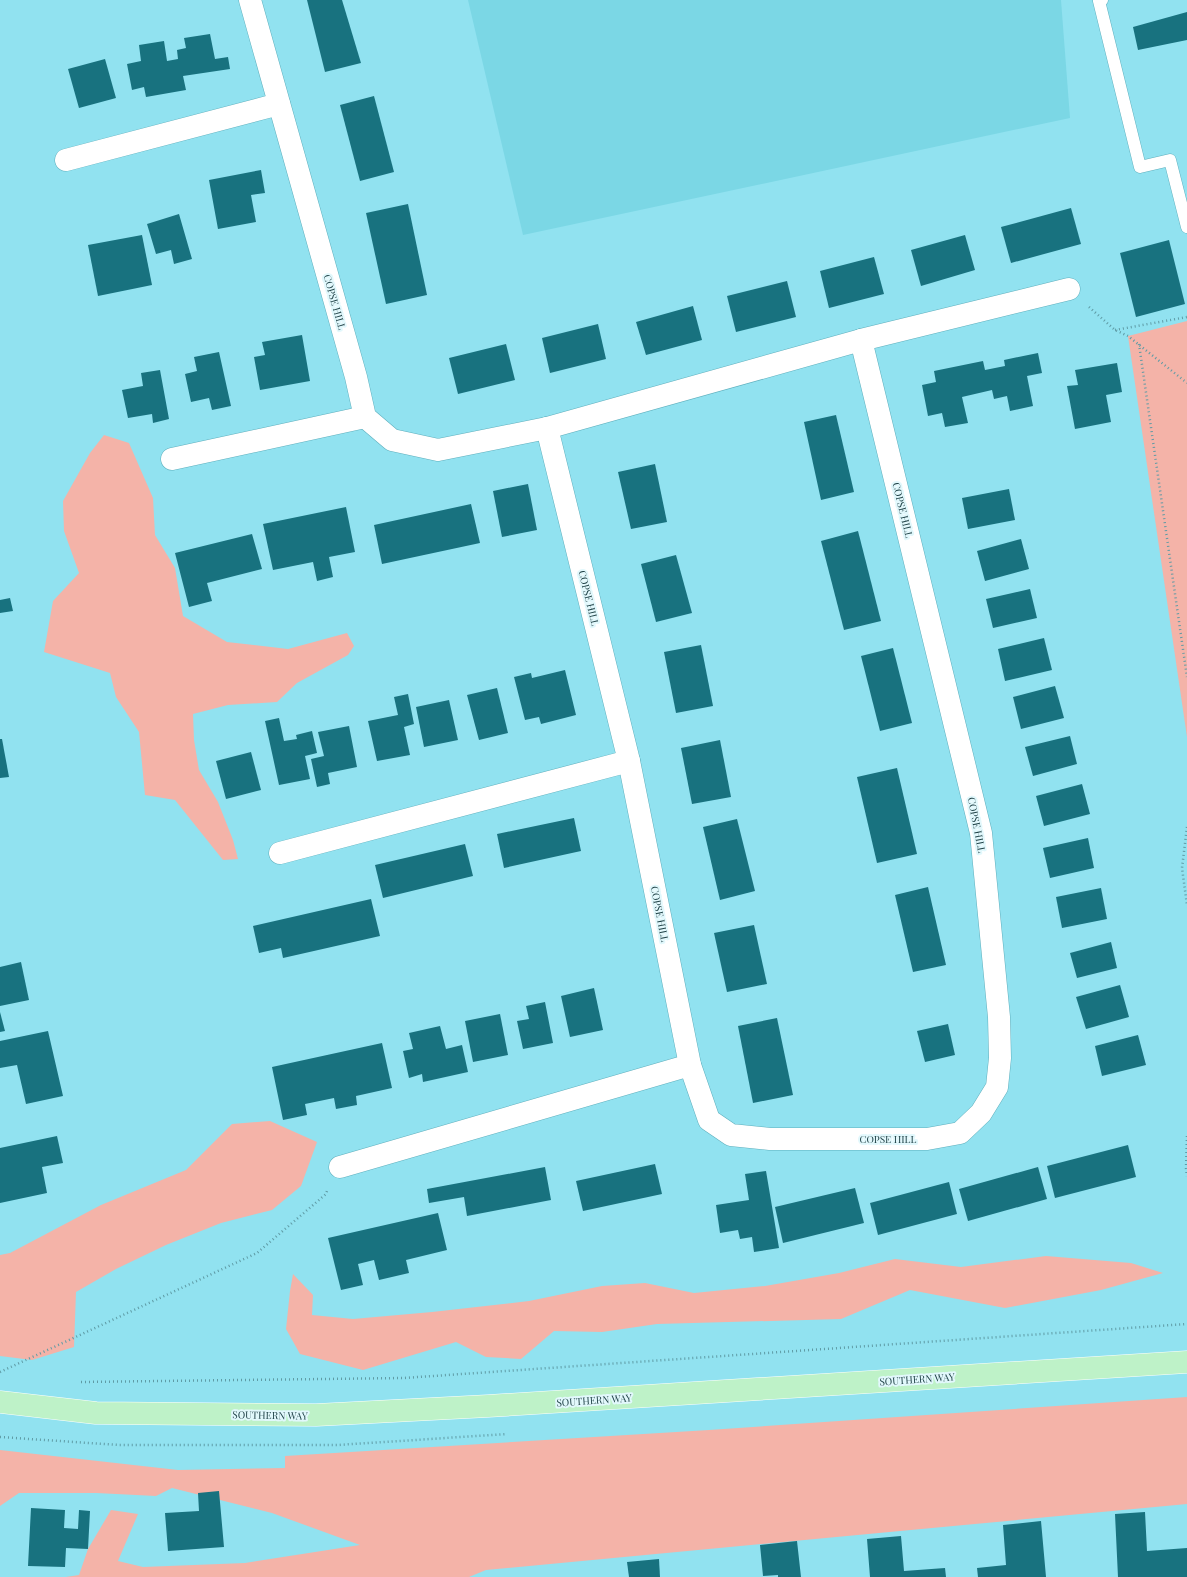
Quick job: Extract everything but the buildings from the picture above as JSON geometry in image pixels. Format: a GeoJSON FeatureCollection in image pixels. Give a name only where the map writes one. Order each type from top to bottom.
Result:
{"type":"FeatureCollection","features":[{"type":"Feature","properties":{"kind":"main road","name":"SOUTHERN WAY"},"geometry":{"type":"LineString","coordinates":[[0,1402],[96,1413],[316,1415],[488,1406],[1187,1362]]}},
{"type":"Feature","properties":{"kind":"street","name":"COPSE HILL"},"geometry":{"type":"LineString","coordinates":[[250,0],[354,370],[365,417]]}},
{"type":"Feature","properties":{"kind":"street"},"geometry":{"type":"LineString","coordinates":[[66,160],[279,104]]}},
{"type":"Feature","properties":{"kind":"street"},"geometry":{"type":"LineString","coordinates":[[172,459],[365,417],[392,440],[438,450],[547,428],[861,340],[1069,289]]}},
{"type":"Feature","properties":{"kind":"street","name":"COPSE HILL"},"geometry":{"type":"LineString","coordinates":[[547,428],[629,761],[690,1065],[709,1120],[731,1135],[770,1139],[927,1139],[960,1133],[981,1113],[997,1087],[1000,1058],[999,1017],[981,834],[861,340]]}},
{"type":"Feature","properties":{"kind":"street"},"geometry":{"type":"LineString","coordinates":[[280,853],[629,761]]}},
{"type":"Feature","properties":{"kind":"street"},"geometry":{"type":"LineString","coordinates":[[340,1167],[690,1065]]}},
{"type":"Feature","properties":{"kind":"lane"},"geometry":{"type":"LineString","coordinates":[[1102,0],[1099,1],[1140,167],[1170,160],[1187,226]]}},
{"type":"Feature","properties":{"kind":"path"},"geometry":{"type":"LineString","coordinates":[[1069,289],[1115,330],[1128,336],[1139,344],[1187,383]]}},
{"type":"Feature","properties":{"kind":"path"},"geometry":{"type":"LineString","coordinates":[[1115,330],[1187,316]]}},
{"type":"Feature","properties":{"kind":"path"},"geometry":{"type":"LineString","coordinates":[[1139,344],[1187,677]]}},
{"type":"Feature","properties":{"kind":"path"},"geometry":{"type":"LineString","coordinates":[[1187,827],[1182,868],[1187,905]]}},
{"type":"Feature","properties":{"kind":"path"},"geometry":{"type":"LineString","coordinates":[[1187,1136],[1187,1176]]}},
{"type":"Feature","properties":{"kind":"path"},"geometry":{"type":"LineString","coordinates":[[0,1373],[258,1253],[326,1194],[340,1167]]}},
{"type":"Feature","properties":{"kind":"path"},"geometry":{"type":"LineString","coordinates":[[75,1381],[404,1378],[1187,1324]]}},
{"type":"Feature","properties":{"kind":"path"},"geometry":{"type":"LineString","coordinates":[[0,1373],[8,1374]]}},
{"type":"Feature","properties":{"kind":"shaded area"},"geometry":{"type":"Polygon","coordinates":[[[468,0],[1061,0],[1070,118],[523,235],[468,0]]]}},
{"type":"Feature","properties":{"kind":"shaded area"},"geometry":{"type":"Polygon","coordinates":[[[1187,321],[1187,737],[1128,336],[1187,321]]]}},
{"type":"Feature","properties":{"kind":"shaded area"},"geometry":{"type":"Polygon","coordinates":[[[104,435],[129,443],[153,498],[155,535],[175,568],[183,616],[227,642],[288,649],[347,633],[354,646],[348,655],[297,683],[277,702],[228,705],[193,714],[194,740],[199,770],[218,802],[233,840],[238,859],[223,860],[175,800],[145,795],[139,732],[116,697],[110,673],[44,652],[53,601],[79,573],[64,531],[63,501],[90,453],[104,435]]]}},
{"type":"Feature","properties":{"kind":"shaded area"},"geometry":{"type":"Polygon","coordinates":[[[270,1121],[317,1142],[301,1186],[272,1210],[221,1223],[166,1245],[116,1269],[76,1292],[74,1347],[32,1360],[0,1356],[0,1255],[10,1253],[101,1205],[186,1170],[232,1124],[270,1121]]]}},
{"type":"Feature","properties":{"kind":"shaded area"},"geometry":{"type":"Polygon","coordinates":[[[1046,1256],[1131,1263],[1163,1273],[1101,1290],[1005,1308],[910,1290],[841,1319],[657,1324],[602,1332],[554,1331],[521,1359],[486,1357],[456,1342],[363,1370],[300,1354],[286,1329],[293,1274],[313,1295],[312,1315],[353,1319],[529,1301],[602,1286],[645,1283],[694,1293],[765,1286],[839,1273],[895,1259],[961,1267],[1046,1256]]]}},
{"type":"Feature","properties":{"kind":"shaded area"},"geometry":{"type":"Polygon","coordinates":[[[1187,1397],[1187,1504],[486,1570],[469,1577],[66,1577],[79,1575],[88,1549],[111,1510],[138,1514],[118,1561],[143,1567],[245,1563],[360,1545],[272,1513],[172,1488],[156,1496],[96,1493],[19,1493],[0,1506],[0,1450],[178,1470],[285,1468],[285,1456],[709,1430],[1187,1397]]]}}]}
